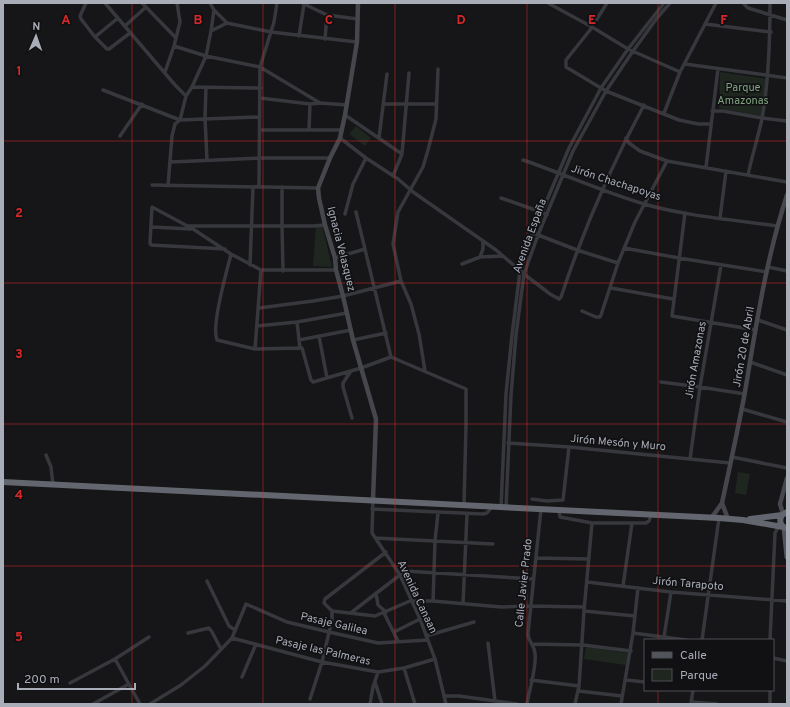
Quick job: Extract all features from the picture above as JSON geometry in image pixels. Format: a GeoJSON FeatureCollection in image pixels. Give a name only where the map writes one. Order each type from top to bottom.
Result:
{"type":"FeatureCollection","features":[{"type":"Feature","properties":{"kind":"highway"},"geometry":{"type":"LineString","coordinates":[[3,482],[719,518],[743,520],[783,527]]}},
{"type":"Feature","properties":{"kind":"highway"},"geometry":{"type":"LineString","coordinates":[[743,520],[784,514]]}},
{"type":"Feature","properties":{"kind":"highway"},"geometry":{"type":"LineString","coordinates":[[783,527],[780,520],[784,514]]}},
{"type":"Feature","properties":{"kind":"main road"},"geometry":{"type":"LineString","coordinates":[[318,188],[340,138],[345,115],[357,42],[358,3]]}},
{"type":"Feature","properties":{"kind":"main road","name":"Ignacia Velasquez"},"geometry":{"type":"LineString","coordinates":[[318,188],[325,225],[335,258],[336,270],[353,340],[376,419],[373,500]]}},
{"type":"Feature","properties":{"kind":"main road","name":"Jirón 20 de Abril"},"geometry":{"type":"LineString","coordinates":[[722,503],[742,409],[777,226],[787,195]]}},
{"type":"Feature","properties":{"kind":"main road"},"geometry":{"type":"LineString","coordinates":[[784,514],[780,504],[787,478]]}},
{"type":"Feature","properties":{"kind":"main road"},"geometry":{"type":"LineString","coordinates":[[711,518],[722,503]]}},
{"type":"Feature","properties":{"kind":"main road"},"geometry":{"type":"LineString","coordinates":[[722,503],[728,519]]}},
{"type":"Feature","properties":{"kind":"main road"},"geometry":{"type":"LineString","coordinates":[[783,527],[787,557]]}},
{"type":"Feature","properties":{"kind":"main road"},"geometry":{"type":"LineString","coordinates":[[786,543],[787,539]]}},
{"type":"Feature","properties":{"kind":"street"},"geometry":{"type":"LineString","coordinates":[[86,3],[80,16],[81,19],[94,37],[108,49],[130,33]]}},
{"type":"Feature","properties":{"kind":"street"},"geometry":{"type":"LineString","coordinates":[[105,3],[186,96]]}},
{"type":"Feature","properties":{"kind":"street"},"geometry":{"type":"LineString","coordinates":[[142,3],[176,38]]}},
{"type":"Feature","properties":{"kind":"street"},"geometry":{"type":"LineString","coordinates":[[165,72],[180,22],[178,3]]}},
{"type":"Feature","properties":{"kind":"street"},"geometry":{"type":"LineString","coordinates":[[210,3],[214,10],[227,23],[271,32],[357,42]]}},
{"type":"Feature","properties":{"kind":"street"},"geometry":{"type":"LineString","coordinates":[[259,187],[260,67],[277,12],[277,3]]}},
{"type":"Feature","properties":{"kind":"street"},"geometry":{"type":"LineString","coordinates":[[299,36],[303,3],[327,15],[358,20]]}},
{"type":"Feature","properties":{"kind":"street"},"geometry":{"type":"LineString","coordinates":[[548,3],[628,49],[680,72]]}},
{"type":"Feature","properties":{"kind":"street"},"geometry":{"type":"LineString","coordinates":[[607,3],[592,27],[566,60],[566,67],[606,91],[679,120],[698,124],[711,124]]}},
{"type":"Feature","properties":{"kind":"street","name":"Avenida España"},"geometry":{"type":"LineString","coordinates":[[504,508],[516,335],[524,274],[538,235],[573,151],[606,91],[664,3]]}},
{"type":"Feature","properties":{"kind":"street","name":"Avenida España"},"geometry":{"type":"LineString","coordinates":[[504,508],[506,394],[520,271],[541,212],[558,172],[601,88],[628,49],[658,14],[670,3]]}},
{"type":"Feature","properties":{"kind":"street"},"geometry":{"type":"LineString","coordinates":[[664,113],[680,72],[716,3]]}},
{"type":"Feature","properties":{"kind":"street"},"geometry":{"type":"LineString","coordinates":[[743,3],[748,8],[787,20]]}},
{"type":"Feature","properties":{"kind":"street"},"geometry":{"type":"LineString","coordinates":[[748,175],[762,118],[768,75],[771,32],[770,3]]}},
{"type":"Feature","properties":{"kind":"street"},"geometry":{"type":"LineString","coordinates":[[125,26],[146,7]]}},
{"type":"Feature","properties":{"kind":"street"},"geometry":{"type":"LineString","coordinates":[[168,186],[173,129],[175,124],[180,120],[186,96],[192,87],[206,56],[214,10]]}},
{"type":"Feature","properties":{"kind":"street"},"geometry":{"type":"LineString","coordinates":[[325,39],[327,15]]}},
{"type":"Feature","properties":{"kind":"street"},"geometry":{"type":"LineString","coordinates":[[94,37],[118,18]]}},
{"type":"Feature","properties":{"kind":"street"},"geometry":{"type":"LineString","coordinates":[[211,31],[227,23]]}},
{"type":"Feature","properties":{"kind":"street"},"geometry":{"type":"LineString","coordinates":[[705,24],[771,32]]}},
{"type":"Feature","properties":{"kind":"street"},"geometry":{"type":"LineString","coordinates":[[174,46],[206,56],[260,67],[320,103]]}},
{"type":"Feature","properties":{"kind":"street"},"geometry":{"type":"LineString","coordinates":[[685,64],[787,78]]}},
{"type":"Feature","properties":{"kind":"street"},"geometry":{"type":"LineString","coordinates":[[425,371],[419,334],[411,304],[400,281],[393,244],[398,212],[423,166],[436,118],[438,69]]}},
{"type":"Feature","properties":{"kind":"street"},"geometry":{"type":"LineString","coordinates":[[706,167],[718,69]]}},
{"type":"Feature","properties":{"kind":"street"},"geometry":{"type":"LineString","coordinates":[[395,177],[402,154],[410,73]]}},
{"type":"Feature","properties":{"kind":"street"},"geometry":{"type":"LineString","coordinates":[[379,138],[387,74]]}},
{"type":"Feature","properties":{"kind":"street"},"geometry":{"type":"LineString","coordinates":[[192,87],[261,88]]}},
{"type":"Feature","properties":{"kind":"street"},"geometry":{"type":"LineString","coordinates":[[206,87],[205,118],[207,160]]}},
{"type":"Feature","properties":{"kind":"street"},"geometry":{"type":"LineString","coordinates":[[103,90],[180,120],[259,117]]}},
{"type":"Feature","properties":{"kind":"street"},"geometry":{"type":"LineString","coordinates":[[260,98],[310,104],[320,103],[347,105]]}},
{"type":"Feature","properties":{"kind":"street"},"geometry":{"type":"LineString","coordinates":[[120,136],[142,104]]}},
{"type":"Feature","properties":{"kind":"street"},"geometry":{"type":"LineString","coordinates":[[309,130],[310,104]]}},
{"type":"Feature","properties":{"kind":"street"},"geometry":{"type":"LineString","coordinates":[[383,104],[436,104]]}},
{"type":"Feature","properties":{"kind":"street"},"geometry":{"type":"LineString","coordinates":[[340,138],[483,241],[558,299],[561,297],[602,190],[626,138],[644,105]]}},
{"type":"Feature","properties":{"kind":"street"},"geometry":{"type":"LineString","coordinates":[[712,111],[723,111],[787,121]]}},
{"type":"Feature","properties":{"kind":"street"},"geometry":{"type":"LineString","coordinates":[[345,115],[402,154]]}},
{"type":"Feature","properties":{"kind":"street"},"geometry":{"type":"LineString","coordinates":[[260,130],[341,130]]}},
{"type":"Feature","properties":{"kind":"street"},"geometry":{"type":"LineString","coordinates":[[626,138],[629,143],[640,151],[667,161],[787,182]]}},
{"type":"Feature","properties":{"kind":"street"},"geometry":{"type":"LineString","coordinates":[[171,162],[259,158],[330,158]]}},
{"type":"Feature","properties":{"kind":"street"},"geometry":{"type":"LineString","coordinates":[[345,214],[353,184],[366,158]]}},
{"type":"Feature","properties":{"kind":"street","name":"Jirón Chachapoyas"},"geometry":{"type":"LineString","coordinates":[[523,160],[558,172],[602,190],[645,204],[685,213],[777,226]]}},
{"type":"Feature","properties":{"kind":"street"},"geometry":{"type":"LineString","coordinates":[[582,311],[596,317],[600,317],[618,264],[635,222],[667,161]]}},
{"type":"Feature","properties":{"kind":"street"},"geometry":{"type":"LineString","coordinates":[[720,218],[726,171]]}},
{"type":"Feature","properties":{"kind":"street"},"geometry":{"type":"LineString","coordinates":[[152,185],[318,188]]}},
{"type":"Feature","properties":{"kind":"street"},"geometry":{"type":"LineString","coordinates":[[250,265],[253,187]]}},
{"type":"Feature","properties":{"kind":"street"},"geometry":{"type":"LineString","coordinates":[[282,187],[283,271]]}},
{"type":"Feature","properties":{"kind":"street"},"geometry":{"type":"LineString","coordinates":[[501,198],[547,215]]}},
{"type":"Feature","properties":{"kind":"street"},"geometry":{"type":"LineString","coordinates":[[225,249],[151,245],[152,207],[193,229],[225,249],[231,254],[261,270],[336,270]]}},
{"type":"Feature","properties":{"kind":"street"},"geometry":{"type":"LineString","coordinates":[[356,212],[391,357]]}},
{"type":"Feature","properties":{"kind":"street"},"geometry":{"type":"LineString","coordinates":[[685,213],[672,316],[756,330]]}},
{"type":"Feature","properties":{"kind":"street"},"geometry":{"type":"LineString","coordinates":[[187,226],[325,225]]}},
{"type":"Feature","properties":{"kind":"street"},"geometry":{"type":"LineString","coordinates":[[152,227],[193,229]]}},
{"type":"Feature","properties":{"kind":"street"},"geometry":{"type":"LineString","coordinates":[[533,233],[618,264]]}},
{"type":"Feature","properties":{"kind":"street"},"geometry":{"type":"LineString","coordinates":[[480,257],[483,249],[483,241]]}},
{"type":"Feature","properties":{"kind":"street"},"geometry":{"type":"LineString","coordinates":[[624,248],[721,265],[787,271]]}},
{"type":"Feature","properties":{"kind":"street"},"geometry":{"type":"LineString","coordinates":[[335,258],[366,249]]}},
{"type":"Feature","properties":{"kind":"street"},"geometry":{"type":"LineString","coordinates":[[231,254],[222,292],[216,335],[218,340],[255,349],[300,348]]}},
{"type":"Feature","properties":{"kind":"street"},"geometry":{"type":"LineString","coordinates":[[462,264],[480,257],[503,256]]}},
{"type":"Feature","properties":{"kind":"street","name":"Jirón Amazonas"},"geometry":{"type":"LineString","coordinates":[[690,459],[700,387],[721,265]]}},
{"type":"Feature","properties":{"kind":"street"},"geometry":{"type":"LineString","coordinates":[[255,349],[261,270]]}},
{"type":"Feature","properties":{"kind":"street"},"geometry":{"type":"LineString","coordinates":[[258,308],[343,296],[400,281]]}},
{"type":"Feature","properties":{"kind":"street"},"geometry":{"type":"LineString","coordinates":[[611,288],[673,299]]}},
{"type":"Feature","properties":{"kind":"street"},"geometry":{"type":"LineString","coordinates":[[257,326],[297,322],[347,313]]}},
{"type":"Feature","properties":{"kind":"street"},"geometry":{"type":"LineString","coordinates":[[758,320],[787,330]]}},
{"type":"Feature","properties":{"kind":"street"},"geometry":{"type":"LineString","coordinates":[[297,322],[300,348],[303,349],[312,381],[361,368],[391,357],[466,390],[464,505]]}},
{"type":"Feature","properties":{"kind":"street"},"geometry":{"type":"LineString","coordinates":[[299,340],[351,330]]}},
{"type":"Feature","properties":{"kind":"street"},"geometry":{"type":"LineString","coordinates":[[353,340],[386,334]]}},
{"type":"Feature","properties":{"kind":"street"},"geometry":{"type":"LineString","coordinates":[[320,336],[327,378]]}},
{"type":"Feature","properties":{"kind":"street"},"geometry":{"type":"LineString","coordinates":[[750,362],[787,376]]}},
{"type":"Feature","properties":{"kind":"street"},"geometry":{"type":"LineString","coordinates":[[351,371],[343,387],[352,418]]}},
{"type":"Feature","properties":{"kind":"street"},"geometry":{"type":"LineString","coordinates":[[661,382],[744,394]]}},
{"type":"Feature","properties":{"kind":"street"},"geometry":{"type":"LineString","coordinates":[[742,409],[787,422]]}},
{"type":"Feature","properties":{"kind":"street","name":"Jirón Mesón y Muro"},"geometry":{"type":"LineString","coordinates":[[504,444],[569,447],[730,463]]}},
{"type":"Feature","properties":{"kind":"street"},"geometry":{"type":"LineString","coordinates":[[532,499],[546,501],[562,500],[564,498],[569,447]]}},
{"type":"Feature","properties":{"kind":"street"},"geometry":{"type":"LineString","coordinates":[[46,455],[52,467],[53,485]]}},
{"type":"Feature","properties":{"kind":"street"},"geometry":{"type":"LineString","coordinates":[[732,457],[787,468]]}},
{"type":"Feature","properties":{"kind":"street","name":"Avenida Canaan"},"geometry":{"type":"LineString","coordinates":[[373,500],[372,533],[400,575],[410,601],[420,619],[435,659],[446,704]]}},
{"type":"Feature","properties":{"kind":"street","name":"Calle Javier Prado"},"geometry":{"type":"LineString","coordinates":[[527,704],[535,657],[532,644],[528,640],[528,633],[537,558],[546,501]]}},
{"type":"Feature","properties":{"kind":"street"},"geometry":{"type":"LineString","coordinates":[[372,509],[485,514],[492,507]]}},
{"type":"Feature","properties":{"kind":"street"},"geometry":{"type":"LineString","coordinates":[[559,510],[560,517],[592,523],[646,524],[651,515]]}},
{"type":"Feature","properties":{"kind":"street"},"geometry":{"type":"LineString","coordinates":[[433,601],[435,541],[438,513]]}},
{"type":"Feature","properties":{"kind":"street"},"geometry":{"type":"LineString","coordinates":[[463,604],[467,514]]}},
{"type":"Feature","properties":{"kind":"street"},"geometry":{"type":"LineString","coordinates":[[702,639],[719,518]]}},
{"type":"Feature","properties":{"kind":"street"},"geometry":{"type":"LineString","coordinates":[[575,704],[579,691],[584,609],[592,523]]}},
{"type":"Feature","properties":{"kind":"street"},"geometry":{"type":"LineString","coordinates":[[623,586],[632,523]]}},
{"type":"Feature","properties":{"kind":"street"},"geometry":{"type":"LineString","coordinates":[[770,639],[775,533],[783,527]]}},
{"type":"Feature","properties":{"kind":"street"},"geometry":{"type":"LineString","coordinates":[[375,538],[493,544]]}},
{"type":"Feature","properties":{"kind":"street"},"geometry":{"type":"LineString","coordinates":[[386,552],[326,597],[324,603],[332,611],[352,612],[375,616],[410,601],[433,601],[501,607],[531,606],[584,609],[634,616]]}},
{"type":"Feature","properties":{"kind":"street"},"geometry":{"type":"LineString","coordinates":[[537,558],[588,559]]}},
{"type":"Feature","properties":{"kind":"street"},"geometry":{"type":"LineString","coordinates":[[352,612],[406,571],[534,580]]}},
{"type":"Feature","properties":{"kind":"street"},"geometry":{"type":"LineString","coordinates":[[150,704],[181,685],[205,666],[232,638],[235,630],[229,626],[207,581]]}},
{"type":"Feature","properties":{"kind":"street","name":"Jirón Tarapoto"},"geometry":{"type":"LineString","coordinates":[[587,582],[708,596],[787,601]]}},
{"type":"Feature","properties":{"kind":"street"},"geometry":{"type":"LineString","coordinates":[[621,704],[631,651],[638,588]]}},
{"type":"Feature","properties":{"kind":"street"},"geometry":{"type":"LineString","coordinates":[[664,637],[671,592]]}},
{"type":"Feature","properties":{"kind":"street"},"geometry":{"type":"LineString","coordinates":[[376,593],[378,605],[385,612],[398,641]]}},
{"type":"Feature","properties":{"kind":"street","name":"Pasaje Galilea"},"geometry":{"type":"LineString","coordinates":[[235,630],[245,604],[287,622],[378,643],[427,638],[474,622]]}},
{"type":"Feature","properties":{"kind":"street"},"geometry":{"type":"LineString","coordinates":[[310,699],[322,662],[332,620],[332,611]]}},
{"type":"Feature","properties":{"kind":"street"},"geometry":{"type":"LineString","coordinates":[[394,632],[420,619]]}},
{"type":"Feature","properties":{"kind":"street"},"geometry":{"type":"LineString","coordinates":[[188,633],[209,628],[221,649]]}},
{"type":"Feature","properties":{"kind":"street"},"geometry":{"type":"LineString","coordinates":[[633,633],[679,639]]}},
{"type":"Feature","properties":{"kind":"street"},"geometry":{"type":"LineString","coordinates":[[70,683],[115,659],[149,637]]}},
{"type":"Feature","properties":{"kind":"street","name":"Pasaje las Palmeras"},"geometry":{"type":"LineString","coordinates":[[232,638],[322,662],[378,672],[404,668],[435,659]]}},
{"type":"Feature","properties":{"kind":"street"},"geometry":{"type":"LineString","coordinates":[[488,643],[494,701]]}},
{"type":"Feature","properties":{"kind":"street"},"geometry":{"type":"LineString","coordinates":[[242,678],[256,644]]}},
{"type":"Feature","properties":{"kind":"street"},"geometry":{"type":"LineString","coordinates":[[532,644],[583,645],[631,651]]}},
{"type":"Feature","properties":{"kind":"street"},"geometry":{"type":"LineString","coordinates":[[774,658],[787,661]]}},
{"type":"Feature","properties":{"kind":"street"},"geometry":{"type":"LineString","coordinates":[[115,659],[140,704]]}},
{"type":"Feature","properties":{"kind":"street"},"geometry":{"type":"LineString","coordinates":[[404,668],[415,704]]}},
{"type":"Feature","properties":{"kind":"street"},"geometry":{"type":"LineString","coordinates":[[370,704],[378,672]]}},
{"type":"Feature","properties":{"kind":"street"},"geometry":{"type":"LineString","coordinates":[[532,680],[579,686]]}},
{"type":"Feature","properties":{"kind":"street"},"geometry":{"type":"LineString","coordinates":[[626,680],[644,682]]}},
{"type":"Feature","properties":{"kind":"street"},"geometry":{"type":"LineString","coordinates":[[375,682],[382,704]]}},
{"type":"Feature","properties":{"kind":"street"},"geometry":{"type":"LineString","coordinates":[[93,704],[129,684]]}},
{"type":"Feature","properties":{"kind":"street"},"geometry":{"type":"LineString","coordinates":[[579,691],[622,696]]}},
{"type":"Feature","properties":{"kind":"street"},"geometry":{"type":"LineString","coordinates":[[693,691],[691,703],[717,704]]}},
{"type":"Feature","properties":{"kind":"street"},"geometry":{"type":"LineString","coordinates":[[770,691],[770,704]]}},
{"type":"Feature","properties":{"kind":"street"},"geometry":{"type":"LineString","coordinates":[[444,696],[452,695],[517,704]]}},
{"type":"Feature","properties":{"kind":"green space","name":"Parque Amazonas"},"geometry":{"type":"Polygon","coordinates":[[[720,72],[767,79],[762,116],[719,108],[720,72]]]}},
{"type":"Feature","properties":{"kind":"green space"},"geometry":{"type":"Polygon","coordinates":[[[356,126],[371,138],[365,146],[349,134],[356,126]]]}},
{"type":"Feature","properties":{"kind":"green space"},"geometry":{"type":"Polygon","coordinates":[[[322,225],[332,267],[313,266],[316,226],[322,225]]]}},
{"type":"Feature","properties":{"kind":"green space"},"geometry":{"type":"Polygon","coordinates":[[[738,472],[750,474],[746,495],[735,493],[738,472]]]}},
{"type":"Feature","properties":{"kind":"green space"},"geometry":{"type":"Polygon","coordinates":[[[586,647],[628,653],[626,665],[584,659],[586,647]]]}}]}
